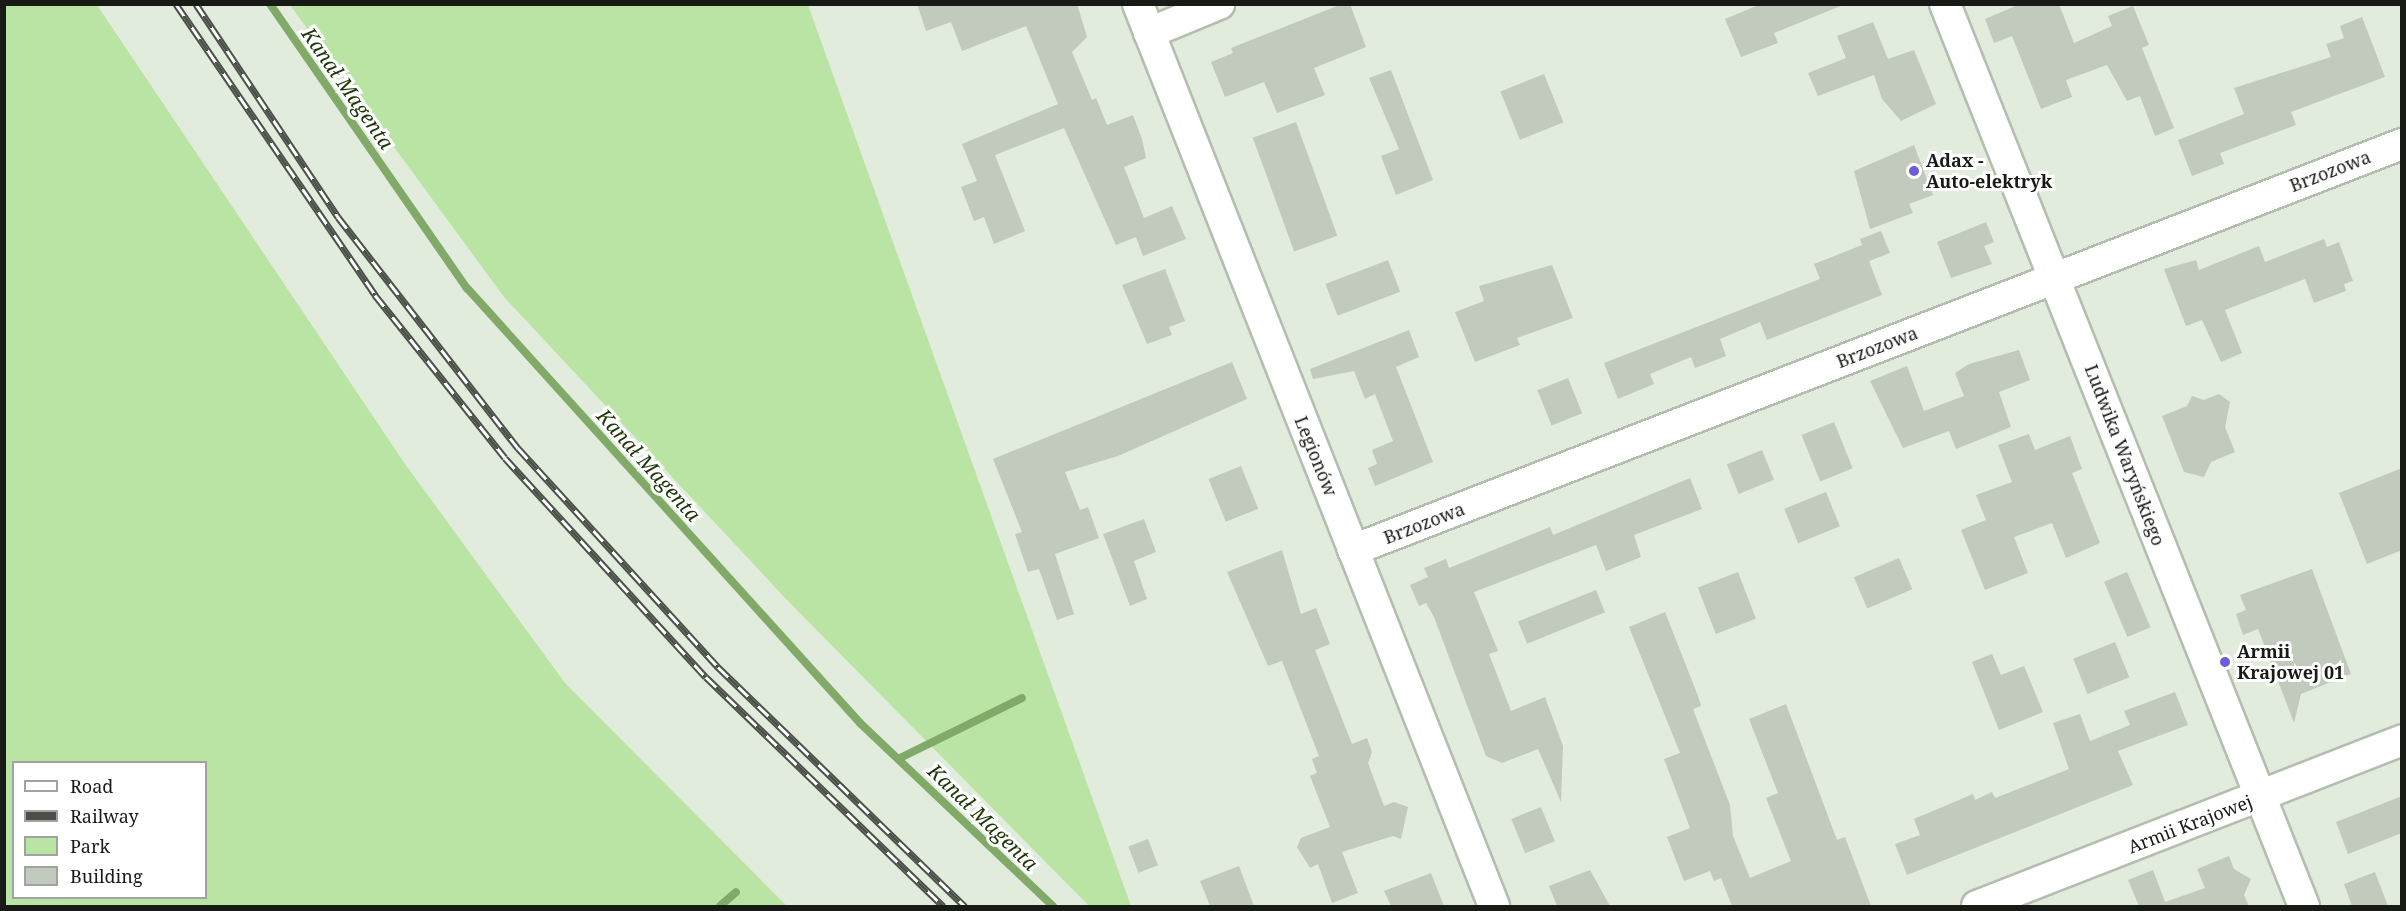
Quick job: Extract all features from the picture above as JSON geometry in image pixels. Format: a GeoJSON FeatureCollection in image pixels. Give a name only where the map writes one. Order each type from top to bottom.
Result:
{"type":"FeatureCollection","features":[{"type":"Feature","properties":{"kind":"street","name":"Legionów"},"geometry":{"type":"LineString","coordinates":[[1138,4],[1494,906]]}},
{"type":"Feature","properties":{"kind":"street"},"geometry":{"type":"LineString","coordinates":[[1149,33],[1219,4]]}},
{"type":"Feature","properties":{"kind":"street","name":"Ludwika Waryńskiego"},"geometry":{"type":"LineString","coordinates":[[1945,4],[2304,906]]}},
{"type":"Feature","properties":{"kind":"street","name":"Brzozowa"},"geometry":{"type":"LineString","coordinates":[[1353,550],[2402,144]]}},
{"type":"Feature","properties":{"kind":"street","name":"Armii Krajowej"},"geometry":{"type":"LineString","coordinates":[[1977,906],[2402,741]]}},
{"type":"Feature","properties":{"kind":"green space"},"geometry":{"type":"Polygon","coordinates":[[[5,4],[97,5],[405,464],[565,683],[787,906],[5,906],[5,4]]]}},
{"type":"Feature","properties":{"kind":"green space"},"geometry":{"type":"Polygon","coordinates":[[[290,5],[808,5],[1131,906],[1089,906],[787,600],[504,297],[290,5]]]}},
{"type":"Feature","properties":{"kind":"building"},"geometry":{"type":"Polygon","coordinates":[[[917,4],[1077,4],[1087,37],[1072,52],[1092,100],[1096,98],[1107,125],[1133,115],[1142,139],[1146,158],[1124,167],[1144,218],[1172,206],[1186,239],[1143,256],[1136,237],[1116,245],[1064,128],[995,155],[1025,231],[994,244],[984,217],[974,221],[961,187],[977,181],[962,144],[1058,104],[1026,26],[962,51],[951,22],[926,31],[917,4]]]}},
{"type":"Feature","properties":{"kind":"building"},"geometry":{"type":"Polygon","coordinates":[[[1342,4],[1350,4],[1366,47],[1314,68],[1325,95],[1277,113],[1264,82],[1225,97],[1211,62],[1233,53],[1231,48],[1342,4]]]}},
{"type":"Feature","properties":{"kind":"building"},"geometry":{"type":"Polygon","coordinates":[[[1761,4],[1843,5],[1774,33],[1778,43],[1741,57],[1725,19],[1761,4]]]}},
{"type":"Feature","properties":{"kind":"building"},"geometry":{"type":"Polygon","coordinates":[[[2020,4],[2059,4],[2074,43],[2112,26],[2108,16],[2133,6],[2149,45],[2142,48],[2174,128],[2155,136],[2140,96],[2127,101],[2107,65],[2066,80],[2072,97],[2041,109],[2012,36],[1994,43],[1985,19],[2020,4]]]}},
{"type":"Feature","properties":{"kind":"building"},"geometry":{"type":"Polygon","coordinates":[[[2362,17],[2385,77],[2291,112],[2296,125],[2220,153],[2224,164],[2192,176],[2178,140],[2244,114],[2234,88],[2331,57],[2326,44],[2344,38],[2340,26],[2362,17]]]}},
{"type":"Feature","properties":{"kind":"building"},"geometry":{"type":"Polygon","coordinates":[[[1873,22],[1888,59],[1914,50],[1936,104],[1901,121],[1882,99],[1874,75],[1818,96],[1808,73],[1846,58],[1837,36],[1873,22]]]}},
{"type":"Feature","properties":{"kind":"building"},"geometry":{"type":"Polygon","coordinates":[[[1391,70],[1433,180],[1396,195],[1381,156],[1399,149],[1369,78],[1391,70]]]}},
{"type":"Feature","properties":{"kind":"building"},"geometry":{"type":"Polygon","coordinates":[[[1544,74],[1563,122],[1520,140],[1500,92],[1544,74]]]}},
{"type":"Feature","properties":{"kind":"building"},"geometry":{"type":"Polygon","coordinates":[[[1296,122],[1337,236],[1294,251],[1253,138],[1296,122]]]}},
{"type":"Feature","properties":{"kind":"building"},"geometry":{"type":"Polygon","coordinates":[[[1914,145],[1933,195],[1909,204],[1913,213],[1870,229],[1854,171],[1914,145]]]}},
{"type":"Feature","properties":{"kind":"building"},"geometry":{"type":"Polygon","coordinates":[[[1986,222],[1994,242],[1984,246],[1992,264],[1951,278],[1937,242],[1986,222]]]}},
{"type":"Feature","properties":{"kind":"building"},"geometry":{"type":"Polygon","coordinates":[[[1881,231],[1890,253],[1869,261],[1882,295],[1767,340],[1760,322],[1720,339],[1726,356],[1695,368],[1691,357],[1650,374],[1654,384],[1618,399],[1604,363],[1820,279],[1814,264],[1862,245],[1860,239],[1881,231]]]}},
{"type":"Feature","properties":{"kind":"building"},"geometry":{"type":"Polygon","coordinates":[[[2324,239],[2327,247],[2339,242],[2353,281],[2344,284],[2346,291],[2314,303],[2305,279],[2225,310],[2242,353],[2221,362],[2202,320],[2186,326],[2164,269],[2196,260],[2199,270],[2259,246],[2265,262],[2324,239]]]}},
{"type":"Feature","properties":{"kind":"building"},"geometry":{"type":"Polygon","coordinates":[[[1388,260],[1400,292],[1338,316],[1325,284],[1388,260]]]}},
{"type":"Feature","properties":{"kind":"building"},"geometry":{"type":"Polygon","coordinates":[[[1552,265],[1573,318],[1517,338],[1520,345],[1475,362],[1455,312],[1484,301],[1479,286],[1552,265]]]}},
{"type":"Feature","properties":{"kind":"building"},"geometry":{"type":"Polygon","coordinates":[[[1165,269],[1185,321],[1169,327],[1172,335],[1147,344],[1122,285],[1165,269]]]}},
{"type":"Feature","properties":{"kind":"building"},"geometry":{"type":"Polygon","coordinates":[[[1409,330],[1419,357],[1396,367],[1433,462],[1375,486],[1368,468],[1377,464],[1372,450],[1393,441],[1375,394],[1365,399],[1354,371],[1313,379],[1310,369],[1409,330]]]}},
{"type":"Feature","properties":{"kind":"building"},"geometry":{"type":"Polygon","coordinates":[[[2019,350],[2030,380],[1999,392],[2011,427],[1956,449],[1949,431],[1903,448],[1870,381],[1907,366],[1924,411],[1964,396],[1955,373],[1969,364],[2019,350]]]}},
{"type":"Feature","properties":{"kind":"building"},"geometry":{"type":"Polygon","coordinates":[[[1232,362],[1247,399],[1118,456],[1065,472],[1080,510],[1088,507],[1099,538],[1055,554],[1074,614],[1057,620],[1039,569],[1028,572],[1015,534],[1022,532],[993,459],[1232,362]]]}},
{"type":"Feature","properties":{"kind":"building"},"geometry":{"type":"Polygon","coordinates":[[[1568,378],[1582,413],[1552,426],[1537,390],[1568,378]]]}},
{"type":"Feature","properties":{"kind":"building"},"geometry":{"type":"Polygon","coordinates":[[[2219,394],[2230,402],[2225,427],[2235,452],[2211,462],[2204,477],[2184,472],[2162,416],[2187,406],[2192,396],[2204,400],[2219,394]]]}},
{"type":"Feature","properties":{"kind":"building"},"geometry":{"type":"Polygon","coordinates":[[[1834,422],[1853,468],[1820,481],[1802,435],[1834,422]]]}},
{"type":"Feature","properties":{"kind":"building"},"geometry":{"type":"Polygon","coordinates":[[[2029,434],[2035,450],[2070,436],[2082,469],[2072,473],[2100,543],[2066,558],[2052,523],[2014,537],[2028,573],[1985,590],[1961,530],[1986,520],[1976,495],[2012,482],[1998,445],[2029,434]]]}},
{"type":"Feature","properties":{"kind":"building"},"geometry":{"type":"Polygon","coordinates":[[[1762,450],[1774,480],[1739,494],[1727,464],[1762,450]]]}},
{"type":"Feature","properties":{"kind":"building"},"geometry":{"type":"Polygon","coordinates":[[[1241,466],[1258,509],[1226,522],[1209,479],[1241,466]]]}},
{"type":"Feature","properties":{"kind":"building"},"geometry":{"type":"Polygon","coordinates":[[[2402,468],[2402,550],[2367,564],[2339,493],[2402,468]]]}},
{"type":"Feature","properties":{"kind":"building"},"geometry":{"type":"Polygon","coordinates":[[[1690,478],[1702,509],[1634,535],[1641,557],[1606,571],[1596,545],[1474,592],[1498,651],[1489,654],[1511,711],[1545,697],[1563,746],[1561,802],[1538,749],[1502,763],[1486,756],[1434,617],[1426,603],[1419,606],[1410,585],[1428,577],[1424,568],[1446,559],[1449,568],[1550,527],[1553,535],[1690,478]]]}},
{"type":"Feature","properties":{"kind":"building"},"geometry":{"type":"Polygon","coordinates":[[[1826,492],[1840,526],[1798,543],[1784,509],[1826,492]]]}},
{"type":"Feature","properties":{"kind":"building"},"geometry":{"type":"Polygon","coordinates":[[[1144,519],[1156,552],[1134,561],[1147,599],[1130,606],[1103,534],[1144,519]]]}},
{"type":"Feature","properties":{"kind":"building"},"geometry":{"type":"Polygon","coordinates":[[[1282,550],[1301,614],[1316,608],[1330,644],[1315,650],[1352,744],[1367,738],[1372,752],[1368,763],[1384,806],[1394,802],[1408,807],[1401,839],[1393,836],[1342,852],[1358,893],[1332,903],[1318,864],[1310,868],[1297,847],[1301,838],[1330,827],[1310,776],[1317,773],[1312,759],[1319,756],[1282,661],[1268,666],[1227,572],[1282,550]]]}},
{"type":"Feature","properties":{"kind":"building"},"geometry":{"type":"Polygon","coordinates":[[[1899,558],[1912,589],[1867,608],[1854,577],[1899,558]]]}},
{"type":"Feature","properties":{"kind":"building"},"geometry":{"type":"Polygon","coordinates":[[[2312,569],[2351,674],[2301,694],[2294,723],[2258,629],[2243,635],[2236,614],[2246,610],[2240,595],[2312,569]]]}},
{"type":"Feature","properties":{"kind":"building"},"geometry":{"type":"Polygon","coordinates":[[[1738,572],[1756,619],[1716,634],[1698,587],[1738,572]]]}},
{"type":"Feature","properties":{"kind":"building"},"geometry":{"type":"Polygon","coordinates":[[[2127,572],[2150,627],[2127,637],[2104,582],[2127,572]]]}},
{"type":"Feature","properties":{"kind":"building"},"geometry":{"type":"Polygon","coordinates":[[[1596,590],[1605,612],[1527,644],[1518,621],[1596,590]]]}},
{"type":"Feature","properties":{"kind":"building"},"geometry":{"type":"Polygon","coordinates":[[[1665,612],[1698,696],[1701,706],[1693,709],[1730,805],[1733,836],[1750,878],[1791,861],[1766,798],[1778,793],[1749,719],[1786,704],[1837,840],[1845,837],[1871,906],[1732,906],[1721,878],[1714,881],[1710,871],[1684,881],[1667,837],[1690,828],[1664,759],[1680,753],[1629,627],[1665,612]]]}},
{"type":"Feature","properties":{"kind":"building"},"geometry":{"type":"Polygon","coordinates":[[[2115,642],[2129,677],[2088,694],[2073,659],[2115,642]]]}},
{"type":"Feature","properties":{"kind":"building"},"geometry":{"type":"Polygon","coordinates":[[[1992,654],[2001,675],[2024,666],[2043,712],[1999,730],[1972,662],[1992,654]]]}},
{"type":"Feature","properties":{"kind":"building"},"geometry":{"type":"Polygon","coordinates":[[[2175,692],[2188,725],[2118,751],[2133,785],[1907,875],[1895,844],[1920,835],[1914,819],[1973,794],[1975,800],[1992,792],[1995,798],[2069,769],[2053,723],[2080,714],[2090,741],[2130,725],[2124,711],[2175,692]]]}},
{"type":"Feature","properties":{"kind":"building"},"geometry":{"type":"Polygon","coordinates":[[[2402,796],[2402,833],[2348,854],[2336,822],[2402,796]]]}},
{"type":"Feature","properties":{"kind":"building"},"geometry":{"type":"Polygon","coordinates":[[[1541,807],[1555,841],[1525,853],[1511,819],[1541,807]]]}},
{"type":"Feature","properties":{"kind":"building"},"geometry":{"type":"Polygon","coordinates":[[[1148,839],[1158,865],[1138,873],[1128,847],[1148,839]]]}},
{"type":"Feature","properties":{"kind":"building"},"geometry":{"type":"Polygon","coordinates":[[[2229,856],[2234,869],[2251,879],[2244,895],[2249,906],[2139,906],[2128,880],[2153,870],[2165,902],[2205,888],[2197,869],[2229,856]]]}},
{"type":"Feature","properties":{"kind":"building"},"geometry":{"type":"Polygon","coordinates":[[[1239,866],[1254,906],[1210,906],[1200,881],[1239,866]]]}},
{"type":"Feature","properties":{"kind":"building"},"geometry":{"type":"Polygon","coordinates":[[[1590,870],[1610,906],[1557,906],[1549,886],[1590,870]]]}},
{"type":"Feature","properties":{"kind":"building"},"geometry":{"type":"Polygon","coordinates":[[[2375,872],[2388,906],[2352,906],[2344,884],[2375,872]]]}},
{"type":"Feature","properties":{"kind":"building"},"geometry":{"type":"Polygon","coordinates":[[[1431,873],[1444,906],[1391,906],[1384,891],[1431,873]]]}},
{"type":"Feature","properties":{"kind":"waterway","name":"Kanał Magenta"},"geometry":{"type":"LineString","coordinates":[[270,4],[467,288],[860,723],[1053,906]]}},
{"type":"Feature","properties":{"kind":"waterway"},"geometry":{"type":"LineString","coordinates":[[898,759],[1022,698]]}},
{"type":"Feature","properties":{"kind":"waterway"},"geometry":{"type":"LineString","coordinates":[[720,906],[736,892]]}},
{"type":"Feature","properties":{"kind":"railway"},"geometry":{"type":"LineString","coordinates":[[176,4],[375,295],[505,458],[706,677],[943,906]]}},
{"type":"Feature","properties":{"kind":"railway"},"geometry":{"type":"LineString","coordinates":[[196,4],[338,217],[518,448],[718,667],[965,906]]}},
{"type":"Feature","properties":{"kind":"place","name":"Adax - Auto-elektryk"},"geometry":{"type":"Point","coordinates":[1914,171]}},
{"type":"Feature","properties":{"kind":"place","name":"Armii Krajowej 01"},"geometry":{"type":"Point","coordinates":[2225,662]}}]}
